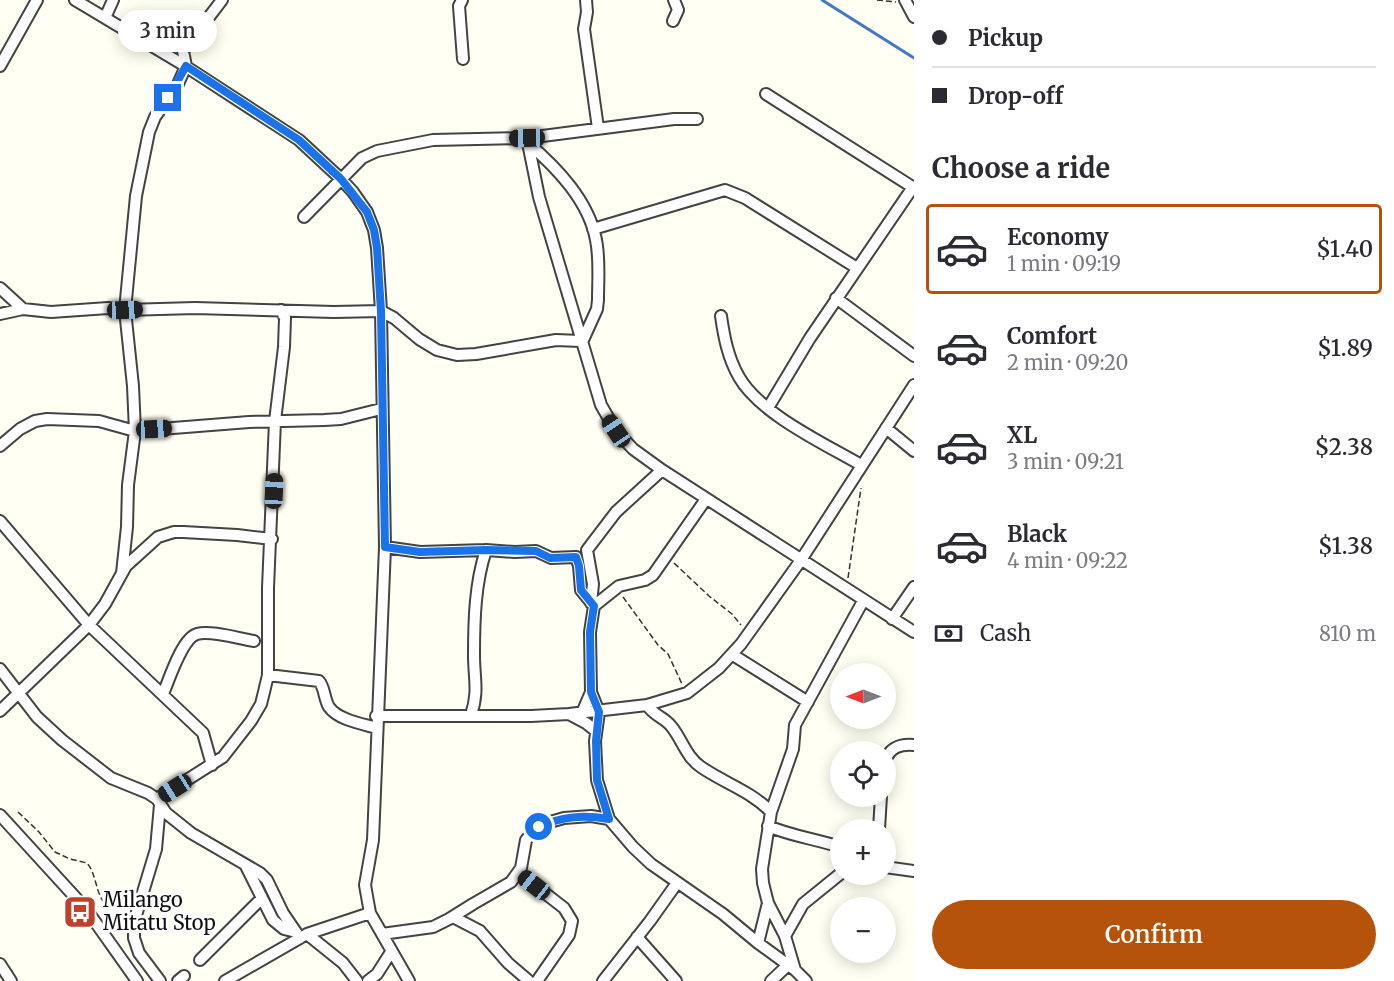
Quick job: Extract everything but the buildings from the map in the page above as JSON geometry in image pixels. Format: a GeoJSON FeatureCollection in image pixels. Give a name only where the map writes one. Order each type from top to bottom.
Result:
{"type":"FeatureCollection","features":[{"type":"Feature","properties":{"kind":"street"},"geometry":{"type":"LineString","coordinates":[[0,66],[36,0]]}},
{"type":"Feature","properties":{"kind":"street"},"geometry":{"type":"LineString","coordinates":[[75,0],[186,66],[299,140],[341,179],[367,212],[374,230],[381,311],[385,547],[376,716],[373,840],[367,866],[366,885],[370,913],[409,981]]}},
{"type":"Feature","properties":{"kind":"street"},"geometry":{"type":"LineString","coordinates":[[105,18],[113,0]]}},
{"type":"Feature","properties":{"kind":"street"},"geometry":{"type":"LineString","coordinates":[[122,573],[127,527],[128,485],[135,431],[125,310],[136,196],[149,132],[178,84],[186,66],[183,51],[222,0]]}},
{"type":"Feature","properties":{"kind":"street"},"geometry":{"type":"LineString","coordinates":[[462,0],[459,6],[463,59]]}},
{"type":"Feature","properties":{"kind":"street"},"geometry":{"type":"LineString","coordinates":[[586,0],[587,12],[584,29],[598,128]]}},
{"type":"Feature","properties":{"kind":"street"},"geometry":{"type":"LineString","coordinates":[[673,21],[678,10],[674,0]]}},
{"type":"Feature","properties":{"kind":"street"},"geometry":{"type":"LineString","coordinates":[[906,1],[914,17]]}},
{"type":"Feature","properties":{"kind":"street"},"geometry":{"type":"LineString","coordinates":[[766,94],[913,188],[836,298],[768,408]]}},
{"type":"Feature","properties":{"kind":"street"},"geometry":{"type":"LineString","coordinates":[[304,218],[362,158],[377,151],[442,139],[528,140],[598,128],[685,118],[698,119]]}},
{"type":"Feature","properties":{"kind":"street"},"geometry":{"type":"LineString","coordinates":[[528,140],[554,166],[584,205],[593,229],[597,248],[598,300],[597,309],[582,340]]}},
{"type":"Feature","properties":{"kind":"street"},"geometry":{"type":"LineString","coordinates":[[528,140],[539,197],[601,405],[616,431],[633,449],[662,470],[914,632]]}},
{"type":"Feature","properties":{"kind":"street"},"geometry":{"type":"LineString","coordinates":[[593,229],[725,190],[745,198],[857,268]]}},
{"type":"Feature","properties":{"kind":"street"},"geometry":{"type":"LineString","coordinates":[[0,288],[23,309]]}},
{"type":"Feature","properties":{"kind":"street"},"geometry":{"type":"LineString","coordinates":[[836,298],[914,356]]}},
{"type":"Feature","properties":{"kind":"street"},"geometry":{"type":"LineString","coordinates":[[0,314],[23,309],[51,312],[108,308],[125,310],[195,308],[381,311],[437,350],[457,355],[476,354],[556,340],[582,340]]}},
{"type":"Feature","properties":{"kind":"street"},"geometry":{"type":"LineString","coordinates":[[158,802],[212,765],[230,749],[261,704],[268,675],[270,626],[268,588],[272,539],[275,421],[284,347],[285,318],[281,310]]}},
{"type":"Feature","properties":{"kind":"street"},"geometry":{"type":"LineString","coordinates":[[720,316],[726,347],[739,378],[754,396],[788,423],[861,465]]}},
{"type":"Feature","properties":{"kind":"street"},"geometry":{"type":"LineString","coordinates":[[376,716],[531,717],[599,712],[646,705],[687,693],[705,681],[733,655],[801,560],[914,385]]}},
{"type":"Feature","properties":{"kind":"street"},"geometry":{"type":"LineString","coordinates":[[0,446],[20,429],[35,421],[47,419],[99,421],[135,431],[275,421],[340,419],[381,409]]}},
{"type":"Feature","properties":{"kind":"street"},"geometry":{"type":"LineString","coordinates":[[886,428],[914,451]]}},
{"type":"Feature","properties":{"kind":"street"},"geometry":{"type":"LineString","coordinates":[[662,470],[616,512],[587,550],[593,584],[590,632],[591,692],[599,712],[596,731],[597,780],[609,819],[633,847],[677,884],[723,914],[806,981]]}},
{"type":"Feature","properties":{"kind":"street"},"geometry":{"type":"LineString","coordinates":[[593,604],[623,585],[649,578],[706,499]]}},
{"type":"Feature","properties":{"kind":"street"},"geometry":{"type":"LineString","coordinates":[[0,521],[89,626],[203,734],[212,765]]}},
{"type":"Feature","properties":{"kind":"street"},"geometry":{"type":"LineString","coordinates":[[0,711],[4,700],[18,692],[89,626],[126,566],[152,542],[165,534],[174,532],[272,539]]}},
{"type":"Feature","properties":{"kind":"street"},"geometry":{"type":"LineString","coordinates":[[385,547],[420,552],[536,551],[550,558],[576,557],[581,590],[593,604]]}},
{"type":"Feature","properties":{"kind":"street"},"geometry":{"type":"LineString","coordinates":[[471,715],[477,690],[474,654],[477,592],[479,573],[486,550]]}},
{"type":"Feature","properties":{"kind":"street"},"geometry":{"type":"LineString","coordinates":[[892,619],[914,586]]}},
{"type":"Feature","properties":{"kind":"street"},"geometry":{"type":"LineString","coordinates":[[791,968],[785,936],[768,903],[763,883],[762,869],[768,826],[793,749],[795,725],[864,601]]}},
{"type":"Feature","properties":{"kind":"street"},"geometry":{"type":"LineString","coordinates":[[163,694],[185,644],[194,635],[203,633],[254,641]]}},
{"type":"Feature","properties":{"kind":"street"},"geometry":{"type":"LineString","coordinates":[[733,655],[808,702]]}},
{"type":"Feature","properties":{"kind":"street"},"geometry":{"type":"LineString","coordinates":[[0,669],[37,717],[62,740],[111,778],[148,793],[177,823],[267,880],[283,913],[301,934],[343,963],[357,981]]}},
{"type":"Feature","properties":{"kind":"street"},"geometry":{"type":"LineString","coordinates":[[268,675],[320,681],[329,707],[334,712],[376,728]]}},
{"type":"Feature","properties":{"kind":"street"},"geometry":{"type":"LineString","coordinates":[[582,712],[591,692]]}},
{"type":"Feature","properties":{"kind":"street"},"geometry":{"type":"LineString","coordinates":[[646,705],[654,715],[670,725],[690,757],[699,766],[752,795],[771,812]]}},
{"type":"Feature","properties":{"kind":"street"},"geometry":{"type":"LineString","coordinates":[[569,714],[596,731]]}},
{"type":"Feature","properties":{"kind":"street"},"geometry":{"type":"LineString","coordinates":[[896,747],[914,745]]}},
{"type":"Feature","properties":{"kind":"street"},"geometry":{"type":"LineString","coordinates":[[158,802],[156,849],[134,922],[134,938],[139,953],[160,981]]}},
{"type":"Feature","properties":{"kind":"street"},"geometry":{"type":"LineString","coordinates":[[0,815],[86,909],[136,981]]}},
{"type":"Feature","properties":{"kind":"street"},"geometry":{"type":"LineString","coordinates":[[382,934],[433,927],[501,890],[519,873],[523,846],[534,830],[564,818],[591,816],[609,819]]}},
{"type":"Feature","properties":{"kind":"street"},"geometry":{"type":"LineString","coordinates":[[768,826],[784,833],[830,844]]}},
{"type":"Feature","properties":{"kind":"street"},"geometry":{"type":"LineString","coordinates":[[246,865],[276,924],[301,934]]}},
{"type":"Feature","properties":{"kind":"street"},"geometry":{"type":"LineString","coordinates":[[896,869],[914,871]]}},
{"type":"Feature","properties":{"kind":"street"},"geometry":{"type":"LineString","coordinates":[[519,873],[564,909],[572,921],[570,935],[537,981]]}},
{"type":"Feature","properties":{"kind":"street"},"geometry":{"type":"LineString","coordinates":[[785,936],[803,904],[830,882]]}},
{"type":"Feature","properties":{"kind":"street"},"geometry":{"type":"LineString","coordinates":[[603,981],[677,884]]}},
{"type":"Feature","properties":{"kind":"street"},"geometry":{"type":"LineString","coordinates":[[200,960],[262,898]]}},
{"type":"Feature","properties":{"kind":"street"},"geometry":{"type":"LineString","coordinates":[[758,944],[768,903]]}},
{"type":"Feature","properties":{"kind":"street"},"geometry":{"type":"LineString","coordinates":[[225,981],[301,934],[370,913]]}},
{"type":"Feature","properties":{"kind":"street"},"geometry":{"type":"LineString","coordinates":[[453,917],[480,931],[508,963],[529,981]]}},
{"type":"Feature","properties":{"kind":"street"},"geometry":{"type":"LineString","coordinates":[[637,937],[676,981]]}},
{"type":"Feature","properties":{"kind":"street"},"geometry":{"type":"LineString","coordinates":[[368,981],[377,974],[391,952]]}},
{"type":"Feature","properties":{"kind":"street"},"geometry":{"type":"LineString","coordinates":[[0,964],[11,981]]}},
{"type":"Feature","properties":{"kind":"street"},"geometry":{"type":"LineString","coordinates":[[771,981],[791,968]]}},
{"type":"Feature","properties":{"kind":"path"},"geometry":{"type":"LineString","coordinates":[[877,0],[906,1]]}},
{"type":"Feature","properties":{"kind":"path"},"geometry":{"type":"LineString","coordinates":[[847,588],[861,488]]}},
{"type":"Feature","properties":{"kind":"path"},"geometry":{"type":"LineString","coordinates":[[667,556],[709,596],[732,614],[747,636]]}},
{"type":"Feature","properties":{"kind":"path"},"geometry":{"type":"LineString","coordinates":[[611,591],[624,599],[658,645],[668,654],[687,693]]}},
{"type":"Feature","properties":{"kind":"path"},"geometry":{"type":"LineString","coordinates":[[18,812],[39,832],[55,852],[87,863],[105,905],[139,906]]}},
{"type":"Feature","properties":{"kind":"waterway"},"geometry":{"type":"LineString","coordinates":[[822,0],[914,58]]}},
{"type":"Feature","properties":{"kind":"place","name":"Milango Mitatu Stop"},"geometry":{"type":"Point","coordinates":[80,912]}},
{"type":"Feature","properties":{"kind":"route"},"geometry":{"type":"LineString","coordinates":[[168,98],[178,84],[186,66],[299,140],[341,179],[367,212],[374,230],[377,248],[381,311],[385,547],[420,552],[538,551],[550,558],[576,557],[581,590],[594,606],[591,613],[590,662],[591,692],[599,712],[596,731],[597,780],[609,819],[579,816],[564,818],[539,827]]}}]}
